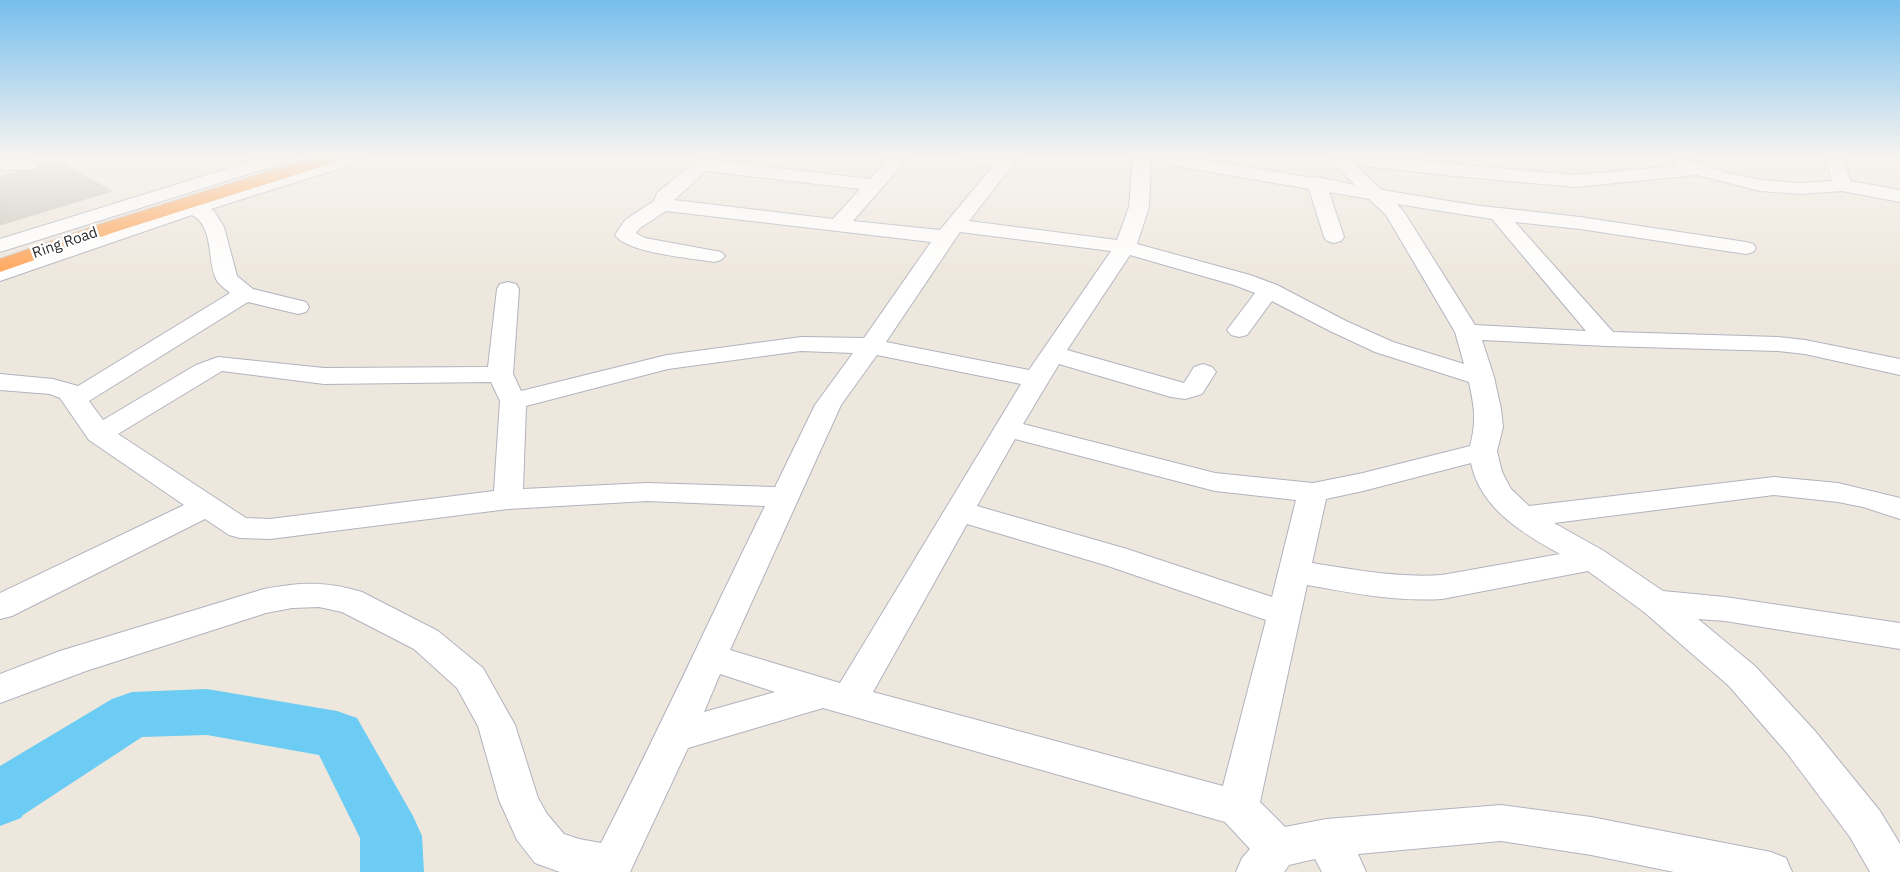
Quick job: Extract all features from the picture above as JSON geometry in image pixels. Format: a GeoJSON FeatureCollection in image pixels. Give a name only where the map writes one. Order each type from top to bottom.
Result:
{"type":"FeatureCollection","features":[{"type":"Feature","properties":{"kind":"highway","name":"Ring Road"},"geometry":{"type":"LineString","coordinates":[[0,256],[83,226],[173,199]]}},
{"type":"Feature","properties":{"kind":"highway","name":"Ring Road"},"geometry":{"type":"LineString","coordinates":[[0,266],[108,228],[201,199]]}},
{"type":"Feature","properties":{"kind":"street"},"geometry":{"type":"LineString","coordinates":[[0,246],[151,199]]}},
{"type":"Feature","properties":{"kind":"street"},"geometry":{"type":"LineString","coordinates":[[0,274],[223,199]]}},
{"type":"Feature","properties":{"kind":"street"},"geometry":{"type":"LineString","coordinates":[[664,199],[664,204]]}},
{"type":"Feature","properties":{"kind":"street"},"geometry":{"type":"LineString","coordinates":[[837,226],[862,199]]}},
{"type":"Feature","properties":{"kind":"street"},"geometry":{"type":"LineString","coordinates":[[0,689],[73,661],[264,601],[292,596],[318,595],[350,601],[426,640],[470,678],[496,726],[519,800],[532,827],[550,849],[609,868],[675,736],[709,657],[828,404],[871,346],[950,231],[976,199]]}},
{"type":"Feature","properties":{"kind":"street"},"geometry":{"type":"LineString","coordinates":[[675,736],[836,697],[958,511],[1036,379],[1126,247],[1140,199]]}},
{"type":"Feature","properties":{"kind":"street"},"geometry":{"type":"LineString","coordinates":[[1322,199],[1334,237]]}},
{"type":"Feature","properties":{"kind":"street"},"geometry":{"type":"LineString","coordinates":[[1380,199],[1394,212],[1467,332],[1481,377],[1489,427],[1483,451],[1491,483],[1502,498],[1523,517],[1593,559],[1656,602],[1742,676],[1801,742],[1865,824],[1893,872]]}},
{"type":"Feature","properties":{"kind":"street"},"geometry":{"type":"LineString","coordinates":[[1402,199],[1473,211],[1580,223],[1746,248]]}},
{"type":"Feature","properties":{"kind":"street"},"geometry":{"type":"LineString","coordinates":[[1467,199],[1473,211]]}},
{"type":"Feature","properties":{"kind":"street"},"geometry":{"type":"LineString","coordinates":[[714,256],[640,243],[625,235],[632,224],[664,204],[674,207],[837,226],[950,231],[1126,247],[1242,280],[1269,290],[1338,326],[1384,347],[1481,377]]}},
{"type":"Feature","properties":{"kind":"street"},"geometry":{"type":"LineString","coordinates":[[193,208],[207,215],[219,242],[227,279],[245,294],[298,307]]}},
{"type":"Feature","properties":{"kind":"street"},"geometry":{"type":"LineString","coordinates":[[1498,214],[1606,339]]}},
{"type":"Feature","properties":{"kind":"street"},"geometry":{"type":"LineString","coordinates":[[508,289],[500,374],[513,401],[508,499]]}},
{"type":"Feature","properties":{"kind":"street"},"geometry":{"type":"LineString","coordinates":[[1239,330],[1269,290]]}},
{"type":"Feature","properties":{"kind":"street"},"geometry":{"type":"LineString","coordinates":[[75,399],[245,294]]}},
{"type":"Feature","properties":{"kind":"street"},"geometry":{"type":"LineString","coordinates":[[1467,332],[1606,339],[1778,344],[1805,347],[1900,367]]}},
{"type":"Feature","properties":{"kind":"street"},"geometry":{"type":"LineString","coordinates":[[513,401],[667,362],[801,344],[871,346],[1036,379]]}},
{"type":"Feature","properties":{"kind":"street"},"geometry":{"type":"LineString","coordinates":[[1053,354],[1178,390],[1193,388],[1203,372]]}},
{"type":"Feature","properties":{"kind":"street"},"geometry":{"type":"LineString","coordinates":[[99,434],[218,364],[324,376],[500,374]]}},
{"type":"Feature","properties":{"kind":"street"},"geometry":{"type":"LineString","coordinates":[[0,382],[53,388],[69,392],[99,434],[240,528],[270,529],[508,499],[647,492],[784,497]]}},
{"type":"Feature","properties":{"kind":"street"},"geometry":{"type":"LineString","coordinates":[[1006,428],[1215,482],[1313,492],[1363,482],[1483,451]]}},
{"type":"Feature","properties":{"kind":"street"},"geometry":{"type":"LineString","coordinates":[[1523,517],[1774,486],[1813,488],[1849,493],[1900,509]]}},
{"type":"Feature","properties":{"kind":"street"},"geometry":{"type":"LineString","coordinates":[[1313,492],[1238,808],[1267,860],[1335,855],[1501,822],[1591,836],[1771,872]]}},
{"type":"Feature","properties":{"kind":"street"},"geometry":{"type":"LineString","coordinates":[[0,607],[206,506]]}},
{"type":"Feature","properties":{"kind":"street"},"geometry":{"type":"LineString","coordinates":[[958,511],[1116,557],[1284,614]]}},
{"type":"Feature","properties":{"kind":"street"},"geometry":{"type":"LineString","coordinates":[[1295,571],[1398,588],[1420,589],[1442,587],[1593,559]]}},
{"type":"Feature","properties":{"kind":"street"},"geometry":{"type":"LineString","coordinates":[[1656,602],[1725,609],[1900,636]]}},
{"type":"Feature","properties":{"kind":"street"},"geometry":{"type":"LineString","coordinates":[[709,657],[836,697],[1238,808]]}},
{"type":"Feature","properties":{"kind":"building"},"geometry":{"type":"Polygon","coordinates":[[[0,199],[87,199],[0,225],[0,199]]]}},
{"type":"Feature","properties":{"kind":"waterway"},"geometry":{"type":"LineString","coordinates":[[0,799],[132,715],[207,712],[337,735],[391,836],[392,872]]}}]}
